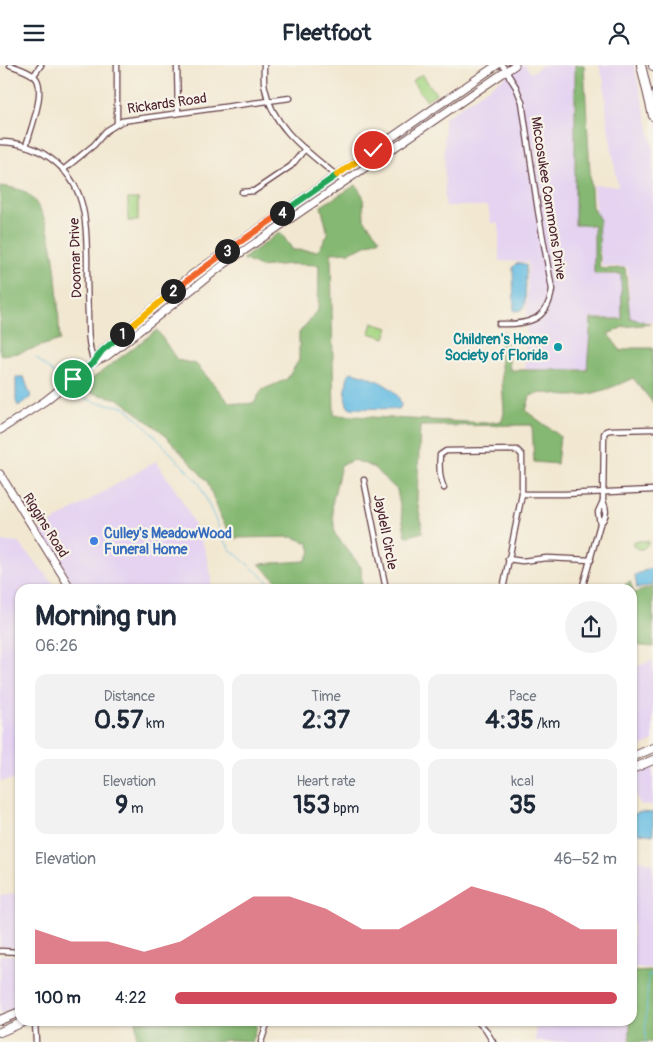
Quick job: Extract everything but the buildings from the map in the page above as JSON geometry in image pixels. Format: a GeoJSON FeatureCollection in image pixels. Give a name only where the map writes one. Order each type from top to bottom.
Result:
{"type":"FeatureCollection","features":[{"type":"Feature","properties":{"kind":"main road"},"geometry":{"type":"LineString","coordinates":[[641,65],[650,90],[653,116]]}},
{"type":"Feature","properties":{"kind":"main road"},"geometry":{"type":"LineString","coordinates":[[637,755],[653,748]]}},
{"type":"Feature","properties":{"kind":"main road"},"geometry":{"type":"LineString","coordinates":[[637,767],[653,760]]}},
{"type":"Feature","properties":{"kind":"main road"},"geometry":{"type":"LineString","coordinates":[[0,1020],[15,1014]]}},
{"type":"Feature","properties":{"kind":"main road"},"geometry":{"type":"LineString","coordinates":[[0,1032],[15,1026]]}},
{"type":"Feature","properties":{"kind":"street"},"geometry":{"type":"LineString","coordinates":[[10,65],[34,75],[40,90],[26,146]]}},
{"type":"Feature","properties":{"kind":"street"},"geometry":{"type":"LineString","coordinates":[[34,75],[41,65]]}},
{"type":"Feature","properties":{"kind":"street"},"geometry":{"type":"LineString","coordinates":[[117,65],[118,123]]}},
{"type":"Feature","properties":{"kind":"street"},"geometry":{"type":"LineString","coordinates":[[177,65],[178,113]]}},
{"type":"Feature","properties":{"kind":"street"},"geometry":{"type":"LineString","coordinates":[[264,65],[264,87],[268,101],[283,129],[344,182]]}},
{"type":"Feature","properties":{"kind":"street"},"geometry":{"type":"LineString","coordinates":[[0,430],[45,401],[73,379],[94,362],[102,351],[178,287],[240,241],[497,65]]}},
{"type":"Feature","properties":{"kind":"street"},"geometry":{"type":"LineString","coordinates":[[94,362],[108,356],[184,295],[242,252],[504,68],[515,65]]}},
{"type":"Feature","properties":{"kind":"street","name":"Miccosukee Commons Drive"},"geometry":{"type":"LineString","coordinates":[[499,324],[519,324],[534,320],[547,307],[552,289],[522,102],[516,87],[504,68]]}},
{"type":"Feature","properties":{"kind":"street","name":"Rickards Road"},"geometry":{"type":"LineString","coordinates":[[64,170],[94,145],[106,131],[118,123],[130,119],[290,98]]}},
{"type":"Feature","properties":{"kind":"street","name":"Doomar Drive"},"geometry":{"type":"LineString","coordinates":[[0,142],[18,143],[47,156],[64,170],[77,189],[86,224],[88,339],[94,362]]}},
{"type":"Feature","properties":{"kind":"street"},"geometry":{"type":"LineString","coordinates":[[242,192],[254,191],[262,186],[291,166],[305,149]]}},
{"type":"Feature","properties":{"kind":"street"},"geometry":{"type":"LineString","coordinates":[[178,287],[184,295]]}},
{"type":"Feature","properties":{"kind":"street"},"geometry":{"type":"LineString","coordinates":[[584,584],[600,524],[598,512],[603,501],[604,434],[610,430],[653,429]]}},
{"type":"Feature","properties":{"kind":"street"},"geometry":{"type":"LineString","coordinates":[[444,488],[440,480],[440,459],[442,453],[446,451],[517,451],[522,455],[522,494],[504,584]]}},
{"type":"Feature","properties":{"kind":"street","name":"Riggins Road"},"geometry":{"type":"LineString","coordinates":[[0,474],[68,584]]}},
{"type":"Feature","properties":{"kind":"street","name":"Jaydell Circle"},"geometry":{"type":"LineString","coordinates":[[364,481],[385,584]]}},
{"type":"Feature","properties":{"kind":"street"},"geometry":{"type":"LineString","coordinates":[[522,494],[653,490]]}},
{"type":"Feature","properties":{"kind":"street"},"geometry":{"type":"LineString","coordinates":[[508,559],[522,561],[547,558],[591,560]]}},
{"type":"Feature","properties":{"kind":"street"},"geometry":{"type":"LineString","coordinates":[[0,951],[15,952]]}},
{"type":"Feature","properties":{"kind":"street"},"geometry":{"type":"LineString","coordinates":[[35,1026],[36,1042]]}},
{"type":"Feature","properties":{"kind":"street"},"geometry":{"type":"LineString","coordinates":[[261,1042],[266,1026]]}},
{"type":"Feature","properties":{"kind":"street"},"geometry":{"type":"LineString","coordinates":[[482,1026],[493,1042]]}},
{"type":"Feature","properties":{"kind":"shaded area"},"geometry":{"type":"Polygon","coordinates":[[[523,65],[531,73],[543,65],[574,65],[575,225],[593,226],[594,275],[621,275],[621,318],[590,318],[587,369],[525,369],[528,262],[499,261],[499,223],[491,223],[488,206],[445,206],[444,118],[523,65]]]}},
{"type":"Feature","properties":{"kind":"shaded area"},"geometry":{"type":"Polygon","coordinates":[[[599,65],[634,65],[653,146],[653,321],[630,321],[628,267],[602,266],[593,185],[618,186],[607,119],[604,81],[599,65]]]}},
{"type":"Feature","properties":{"kind":"shaded area"},"geometry":{"type":"Polygon","coordinates":[[[156,461],[185,505],[205,549],[211,584],[72,584],[39,530],[156,461]]]}},
{"type":"Feature","properties":{"kind":"shaded area"},"geometry":{"type":"Polygon","coordinates":[[[0,541],[19,543],[54,584],[15,584],[15,780],[0,781],[0,541]]]}},
{"type":"Feature","properties":{"kind":"shaded area"},"geometry":{"type":"Polygon","coordinates":[[[653,660],[653,741],[637,748],[637,666],[653,660]]]}},
{"type":"Feature","properties":{"kind":"shaded area"},"geometry":{"type":"Polygon","coordinates":[[[653,766],[653,805],[639,804],[637,798],[637,773],[653,766]]]}},
{"type":"Feature","properties":{"kind":"shaded area"},"geometry":{"type":"Polygon","coordinates":[[[637,860],[653,863],[653,968],[637,968],[637,860]]]}},
{"type":"Feature","properties":{"kind":"shaded area"},"geometry":{"type":"Polygon","coordinates":[[[15,894],[15,948],[0,947],[0,895],[15,894]]]}},
{"type":"Feature","properties":{"kind":"shaded area"},"geometry":{"type":"Polygon","coordinates":[[[0,955],[15,955],[15,1008],[0,1014],[0,955]]]}},
{"type":"Feature","properties":{"kind":"shaded area"},"geometry":{"type":"Polygon","coordinates":[[[536,1026],[629,1026],[629,1042],[536,1042],[536,1026]]]}},
{"type":"Feature","properties":{"kind":"green space"},"geometry":{"type":"Polygon","coordinates":[[[575,65],[584,65],[592,207],[600,220],[599,266],[603,269],[625,268],[630,318],[651,324],[623,327],[608,334],[621,351],[632,348],[653,348],[653,403],[633,378],[610,388],[585,395],[568,396],[545,393],[530,396],[526,411],[560,436],[557,464],[534,462],[532,425],[420,426],[417,500],[423,532],[406,537],[397,490],[373,467],[354,460],[341,465],[332,504],[335,534],[361,567],[362,584],[280,584],[259,564],[305,561],[311,551],[308,543],[293,537],[234,538],[222,520],[207,481],[162,432],[119,399],[91,393],[84,385],[157,330],[177,360],[196,364],[229,402],[254,403],[262,390],[287,379],[299,360],[299,333],[318,310],[319,265],[290,264],[260,267],[243,259],[280,232],[293,250],[318,251],[328,234],[321,206],[356,185],[363,196],[364,219],[380,239],[350,252],[331,253],[334,415],[486,423],[502,421],[504,412],[499,332],[506,332],[510,370],[587,370],[591,319],[622,319],[621,274],[594,274],[594,225],[575,225],[575,65]]]}},
{"type":"Feature","properties":{"kind":"green space"},"geometry":{"type":"Polygon","coordinates":[[[422,74],[436,94],[426,100],[412,81],[422,74]]]}},
{"type":"Feature","properties":{"kind":"green space"},"geometry":{"type":"Polygon","coordinates":[[[0,186],[23,191],[35,201],[44,217],[54,259],[60,340],[19,353],[0,355],[0,186]]]}},
{"type":"Feature","properties":{"kind":"green space"},"geometry":{"type":"Polygon","coordinates":[[[128,199],[138,199],[138,221],[128,221],[128,199]]]}},
{"type":"Feature","properties":{"kind":"green space"},"geometry":{"type":"Polygon","coordinates":[[[372,323],[388,328],[385,338],[369,333],[372,323]]]}},
{"type":"Feature","properties":{"kind":"green space"},"geometry":{"type":"Polygon","coordinates":[[[633,541],[648,541],[648,544],[643,549],[638,549],[633,546],[633,541]]]}},
{"type":"Feature","properties":{"kind":"green space"},"geometry":{"type":"Polygon","coordinates":[[[653,587],[653,647],[637,645],[637,592],[653,587]]]}},
{"type":"Feature","properties":{"kind":"green space"},"geometry":{"type":"Polygon","coordinates":[[[653,971],[653,1042],[630,1042],[630,1026],[637,1026],[637,972],[653,971]]]}},
{"type":"Feature","properties":{"kind":"green space"},"geometry":{"type":"Polygon","coordinates":[[[136,1026],[256,1026],[252,1042],[231,1040],[219,1042],[136,1042],[136,1026]]]}},
{"type":"Feature","properties":{"kind":"water"},"geometry":{"type":"Polygon","coordinates":[[[521,263],[526,265],[525,305],[521,310],[514,311],[513,267],[521,263]]]}},
{"type":"Feature","properties":{"kind":"water"},"geometry":{"type":"Polygon","coordinates":[[[353,372],[383,383],[390,388],[399,399],[401,406],[399,409],[349,408],[346,400],[346,391],[348,374],[353,372]]]}},
{"type":"Feature","properties":{"kind":"water"},"geometry":{"type":"Polygon","coordinates":[[[16,377],[24,377],[31,397],[18,406],[16,401],[16,377]]]}},
{"type":"Feature","properties":{"kind":"water"},"geometry":{"type":"Polygon","coordinates":[[[651,568],[653,569],[653,585],[637,589],[635,575],[651,568]]]}},
{"type":"Feature","properties":{"kind":"water"},"geometry":{"type":"Polygon","coordinates":[[[637,813],[653,813],[653,835],[637,833],[637,813]]]}},
{"type":"Feature","properties":{"kind":"waterway"},"geometry":{"type":"LineString","coordinates":[[36,358],[57,376]]}},
{"type":"Feature","properties":{"kind":"waterway"},"geometry":{"type":"LineString","coordinates":[[76,392],[94,402],[125,407],[147,428],[199,483],[225,541],[231,550],[271,584]]}},
{"type":"Feature","properties":{"kind":"waterway"},"geometry":{"type":"LineString","coordinates":[[645,1042],[648,975],[653,975]]}},
{"type":"Feature","properties":{"kind":"place","name":"Children's Home Society of Florida"},"geometry":{"type":"Point","coordinates":[558,347]}},
{"type":"Feature","properties":{"kind":"place","name":"Culley's MeadowWood Funeral Home"},"geometry":{"type":"Point","coordinates":[94,541]}},
{"type":"Feature","properties":{"kind":"route"},"geometry":{"type":"LineString","coordinates":[[73,379],[155,305],[194,274],[373,150]]}}]}
